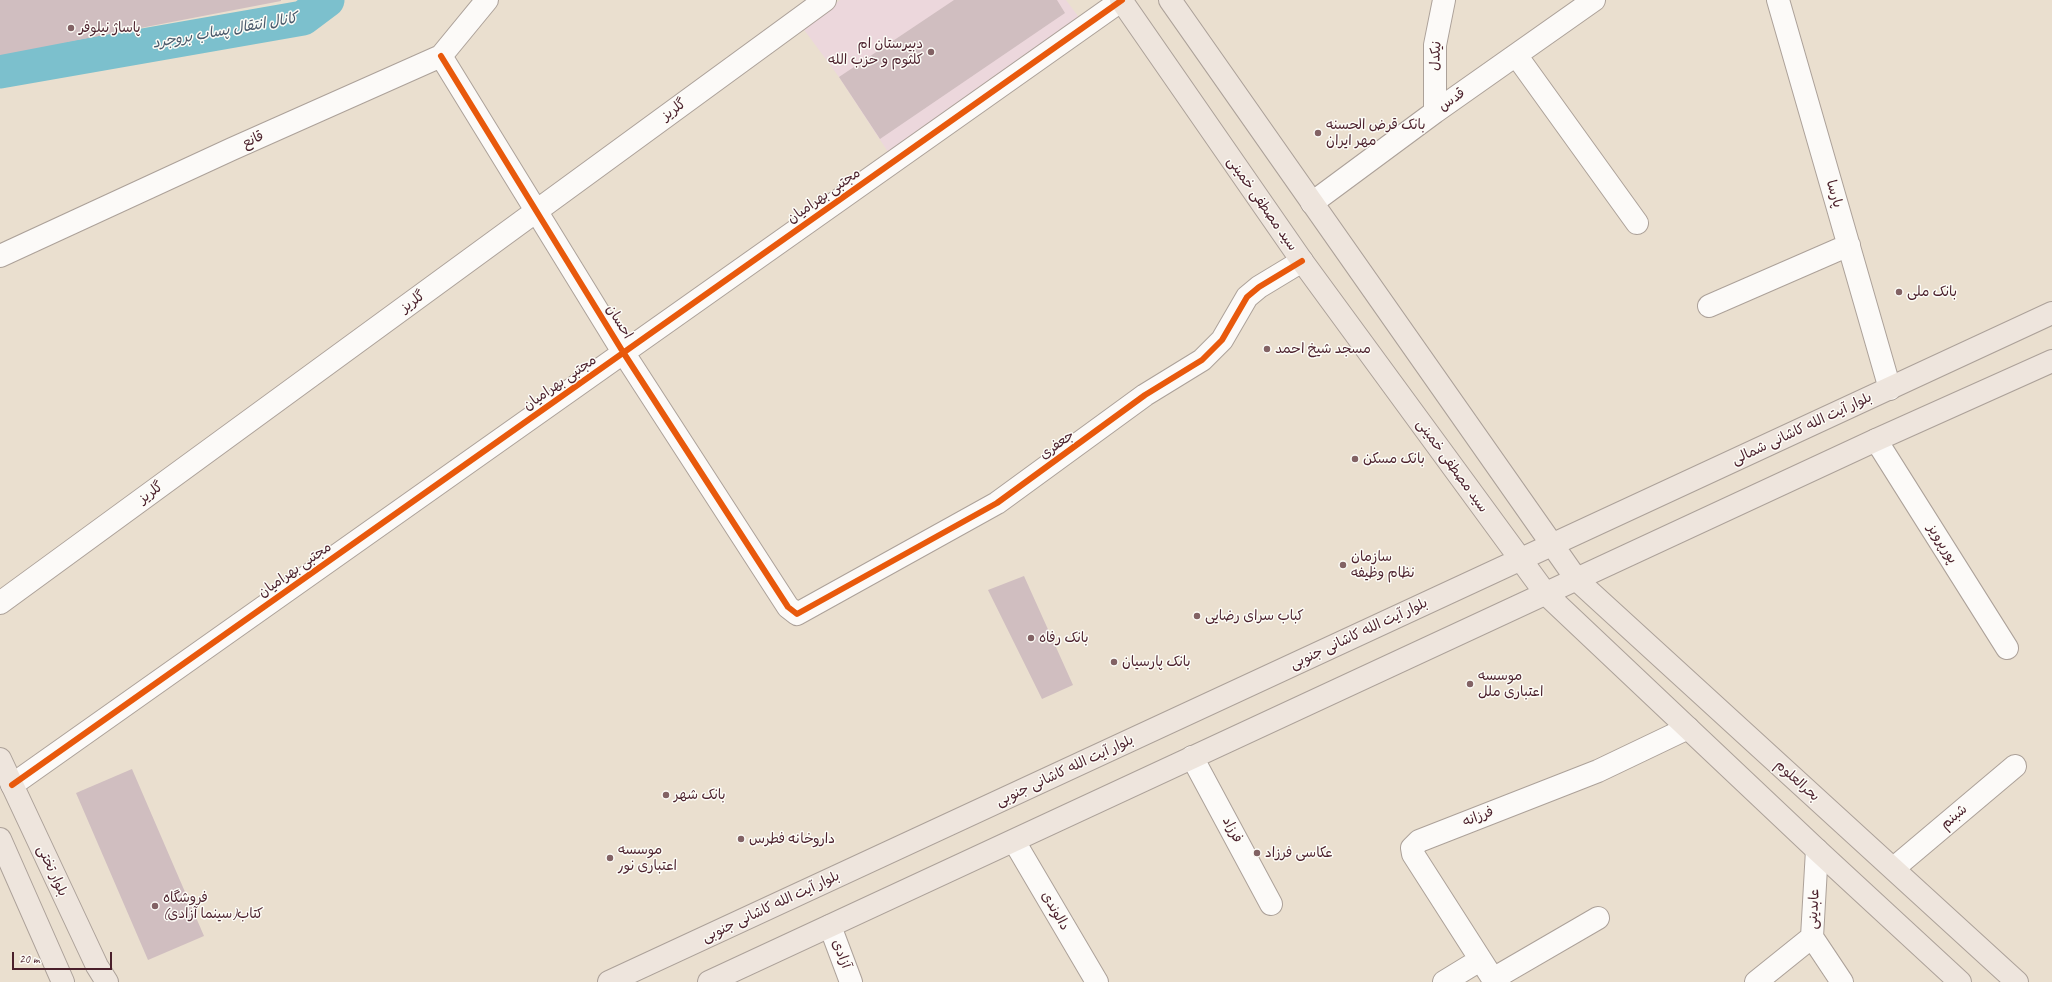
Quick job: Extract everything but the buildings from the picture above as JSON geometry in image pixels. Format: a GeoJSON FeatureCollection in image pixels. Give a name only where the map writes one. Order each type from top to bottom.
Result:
{"type":"FeatureCollection","features":[{"type":"Feature","properties":{"kind":"main road","name":"سید مصطفی خمینی"},"geometry":{"type":"LineString","coordinates":[[1122,0],[1302,260],[1546,594]]}},
{"type":"Feature","properties":{"kind":"main road"},"geometry":{"type":"LineString","coordinates":[[1170,0],[1552,545]]}},
{"type":"Feature","properties":{"kind":"main road","name":"بلوار آیت الله کاشانی شمالی"},"geometry":{"type":"LineString","coordinates":[[1520,559],[2052,313]]}},
{"type":"Feature","properties":{"kind":"main road"},"geometry":{"type":"LineString","coordinates":[[709,982],[1876,440],[2052,361]]}},
{"type":"Feature","properties":{"kind":"main road","name":"بحرالعلوم"},"geometry":{"type":"LineString","coordinates":[[1552,545],[1577,580],[2018,982]]}},
{"type":"Feature","properties":{"kind":"main road","name":"بلوار آیت الله کاشانی جنوبی"},"geometry":{"type":"LineString","coordinates":[[609,982],[1520,559]]}},
{"type":"Feature","properties":{"kind":"main road"},"geometry":{"type":"LineString","coordinates":[[1546,594],[1817,850],[1960,982]]}},
{"type":"Feature","properties":{"kind":"main road","name":"بلوار تختی"},"geometry":{"type":"LineString","coordinates":[[0,759],[97,966],[107,982]]}},
{"type":"Feature","properties":{"kind":"main road"},"geometry":{"type":"LineString","coordinates":[[0,840],[63,982]]}},
{"type":"Feature","properties":{"kind":"street","name":"قانع"},"geometry":{"type":"LineString","coordinates":[[0,256],[232,149],[441,56],[487,0]]}},
{"type":"Feature","properties":{"kind":"street","name":"گلریز"},"geometry":{"type":"LineString","coordinates":[[0,603],[825,0]]}},
{"type":"Feature","properties":{"kind":"street","name":"مجتبی بهرامیان"},"geometry":{"type":"LineString","coordinates":[[12,785],[1122,0]]}},
{"type":"Feature","properties":{"kind":"street","name":"نیکدل"},"geometry":{"type":"LineString","coordinates":[[1435,112],[1435,45],[1444,0]]}},
{"type":"Feature","properties":{"kind":"street","name":"قدس"},"geometry":{"type":"LineString","coordinates":[[1312,203],[1435,112],[1594,0]]}},
{"type":"Feature","properties":{"kind":"street","name":"پارسا"},"geometry":{"type":"LineString","coordinates":[[1778,0],[1890,389]]}},
{"type":"Feature","properties":{"kind":"street"},"geometry":{"type":"LineString","coordinates":[[1516,55],[1638,223]]}},
{"type":"Feature","properties":{"kind":"street","name":"احسان"},"geometry":{"type":"LineString","coordinates":[[441,56],[623,352],[788,607],[797,614]]}},
{"type":"Feature","properties":{"kind":"street"},"geometry":{"type":"LineString","coordinates":[[1709,306],[1849,245]]}},
{"type":"Feature","properties":{"kind":"street","name":"جعفری"},"geometry":{"type":"LineString","coordinates":[[797,614],[997,503],[1145,395],[1202,360],[1222,340],[1247,297],[1258,287],[1302,260]]}},
{"type":"Feature","properties":{"kind":"street","name":"پورپرویز"},"geometry":{"type":"LineString","coordinates":[[1876,440],[2007,648]]}},
{"type":"Feature","properties":{"kind":"street","name":"فرزانه"},"geometry":{"type":"LineString","coordinates":[[1598,918],[1493,978],[1412,854],[1412,848],[1415,843],[1598,771],[1688,728]]}},
{"type":"Feature","properties":{"kind":"street","name":"فرزاد"},"geometry":{"type":"LineString","coordinates":[[1192,757],[1271,904]]}},
{"type":"Feature","properties":{"kind":"street","name":"شبنم"},"geometry":{"type":"LineString","coordinates":[[1894,868],[2015,766]]}},
{"type":"Feature","properties":{"kind":"street","name":"دالوندی"},"geometry":{"type":"LineString","coordinates":[[1014,840],[1097,982]]}},
{"type":"Feature","properties":{"kind":"street","name":"عابدینی"},"geometry":{"type":"LineString","coordinates":[[1817,850],[1812,937],[1842,982]]}},
{"type":"Feature","properties":{"kind":"street","name":"آزادی"},"geometry":{"type":"LineString","coordinates":[[830,926],[852,982]]}},
{"type":"Feature","properties":{"kind":"street"},"geometry":{"type":"LineString","coordinates":[[1756,982],[1812,937]]}},
{"type":"Feature","properties":{"kind":"street"},"geometry":{"type":"LineString","coordinates":[[1444,982],[1480,960]]}},
{"type":"Feature","properties":{"kind":"shaded area","name":"دبیرستان ام کلثوم و حزب الله"},"geometry":{"type":"Polygon","coordinates":[[[840,0],[1066,0],[1084,24],[888,152],[839,77],[802,27],[840,0]]]}},
{"type":"Feature","properties":{"kind":"waterway","name":"کانال انتقال پساب بروجرد"},"geometry":{"type":"LineString","coordinates":[[0,71],[303,18],[327,0]]}},
{"type":"Feature","properties":{"kind":"cycle path"},"geometry":{"type":"LineString","coordinates":[[12,785],[1122,0]]}},
{"type":"Feature","properties":{"kind":"cycle path"},"geometry":{"type":"LineString","coordinates":[[441,56],[623,352],[788,607],[797,614],[997,503],[1145,395],[1202,360],[1222,340],[1247,297],[1259,287],[1302,261]]}},
{"type":"Feature","properties":{"kind":"place","name":"پاساژ نیلوفر"},"geometry":{"type":"Point","coordinates":[71,28]}},
{"type":"Feature","properties":{"kind":"place","name":"دبیرستان ام کلثوم و حزب الله"},"geometry":{"type":"Point","coordinates":[931,52]}},
{"type":"Feature","properties":{"kind":"place","name":"بانک قرض الحسنه مهر ایران"},"geometry":{"type":"Point","coordinates":[1318,133]}},
{"type":"Feature","properties":{"kind":"place","name":"بانک ملی"},"geometry":{"type":"Point","coordinates":[1899,292]}},
{"type":"Feature","properties":{"kind":"place","name":"مسجد شیخ احمد"},"geometry":{"type":"Point","coordinates":[1267,349]}},
{"type":"Feature","properties":{"kind":"place","name":"بانک مسکن"},"geometry":{"type":"Point","coordinates":[1355,459]}},
{"type":"Feature","properties":{"kind":"place","name":"سازمان نظام وظیفه"},"geometry":{"type":"Point","coordinates":[1343,565]}},
{"type":"Feature","properties":{"kind":"place","name":"کباب سرای رضایی"},"geometry":{"type":"Point","coordinates":[1197,616]}},
{"type":"Feature","properties":{"kind":"place","name":"بانک رفاه"},"geometry":{"type":"Point","coordinates":[1031,638]}},
{"type":"Feature","properties":{"kind":"place","name":"بانک پارسیان"},"geometry":{"type":"Point","coordinates":[1114,662]}},
{"type":"Feature","properties":{"kind":"place","name":"موسسه اعتباری ملل"},"geometry":{"type":"Point","coordinates":[1470,684]}},
{"type":"Feature","properties":{"kind":"place","name":"بانک شهر"},"geometry":{"type":"Point","coordinates":[666,795]}},
{"type":"Feature","properties":{"kind":"place","name":"داروخانه فطرس"},"geometry":{"type":"Point","coordinates":[741,839]}},
{"type":"Feature","properties":{"kind":"place","name":"عکاسی فرزاد"},"geometry":{"type":"Point","coordinates":[1257,853]}},
{"type":"Feature","properties":{"kind":"place","name":"موسسه اعتباری نور"},"geometry":{"type":"Point","coordinates":[610,858]}},
{"type":"Feature","properties":{"kind":"place","name":"فروشگاه کتاب(سینما آزادی)"},"geometry":{"type":"Point","coordinates":[155,906]}}]}
